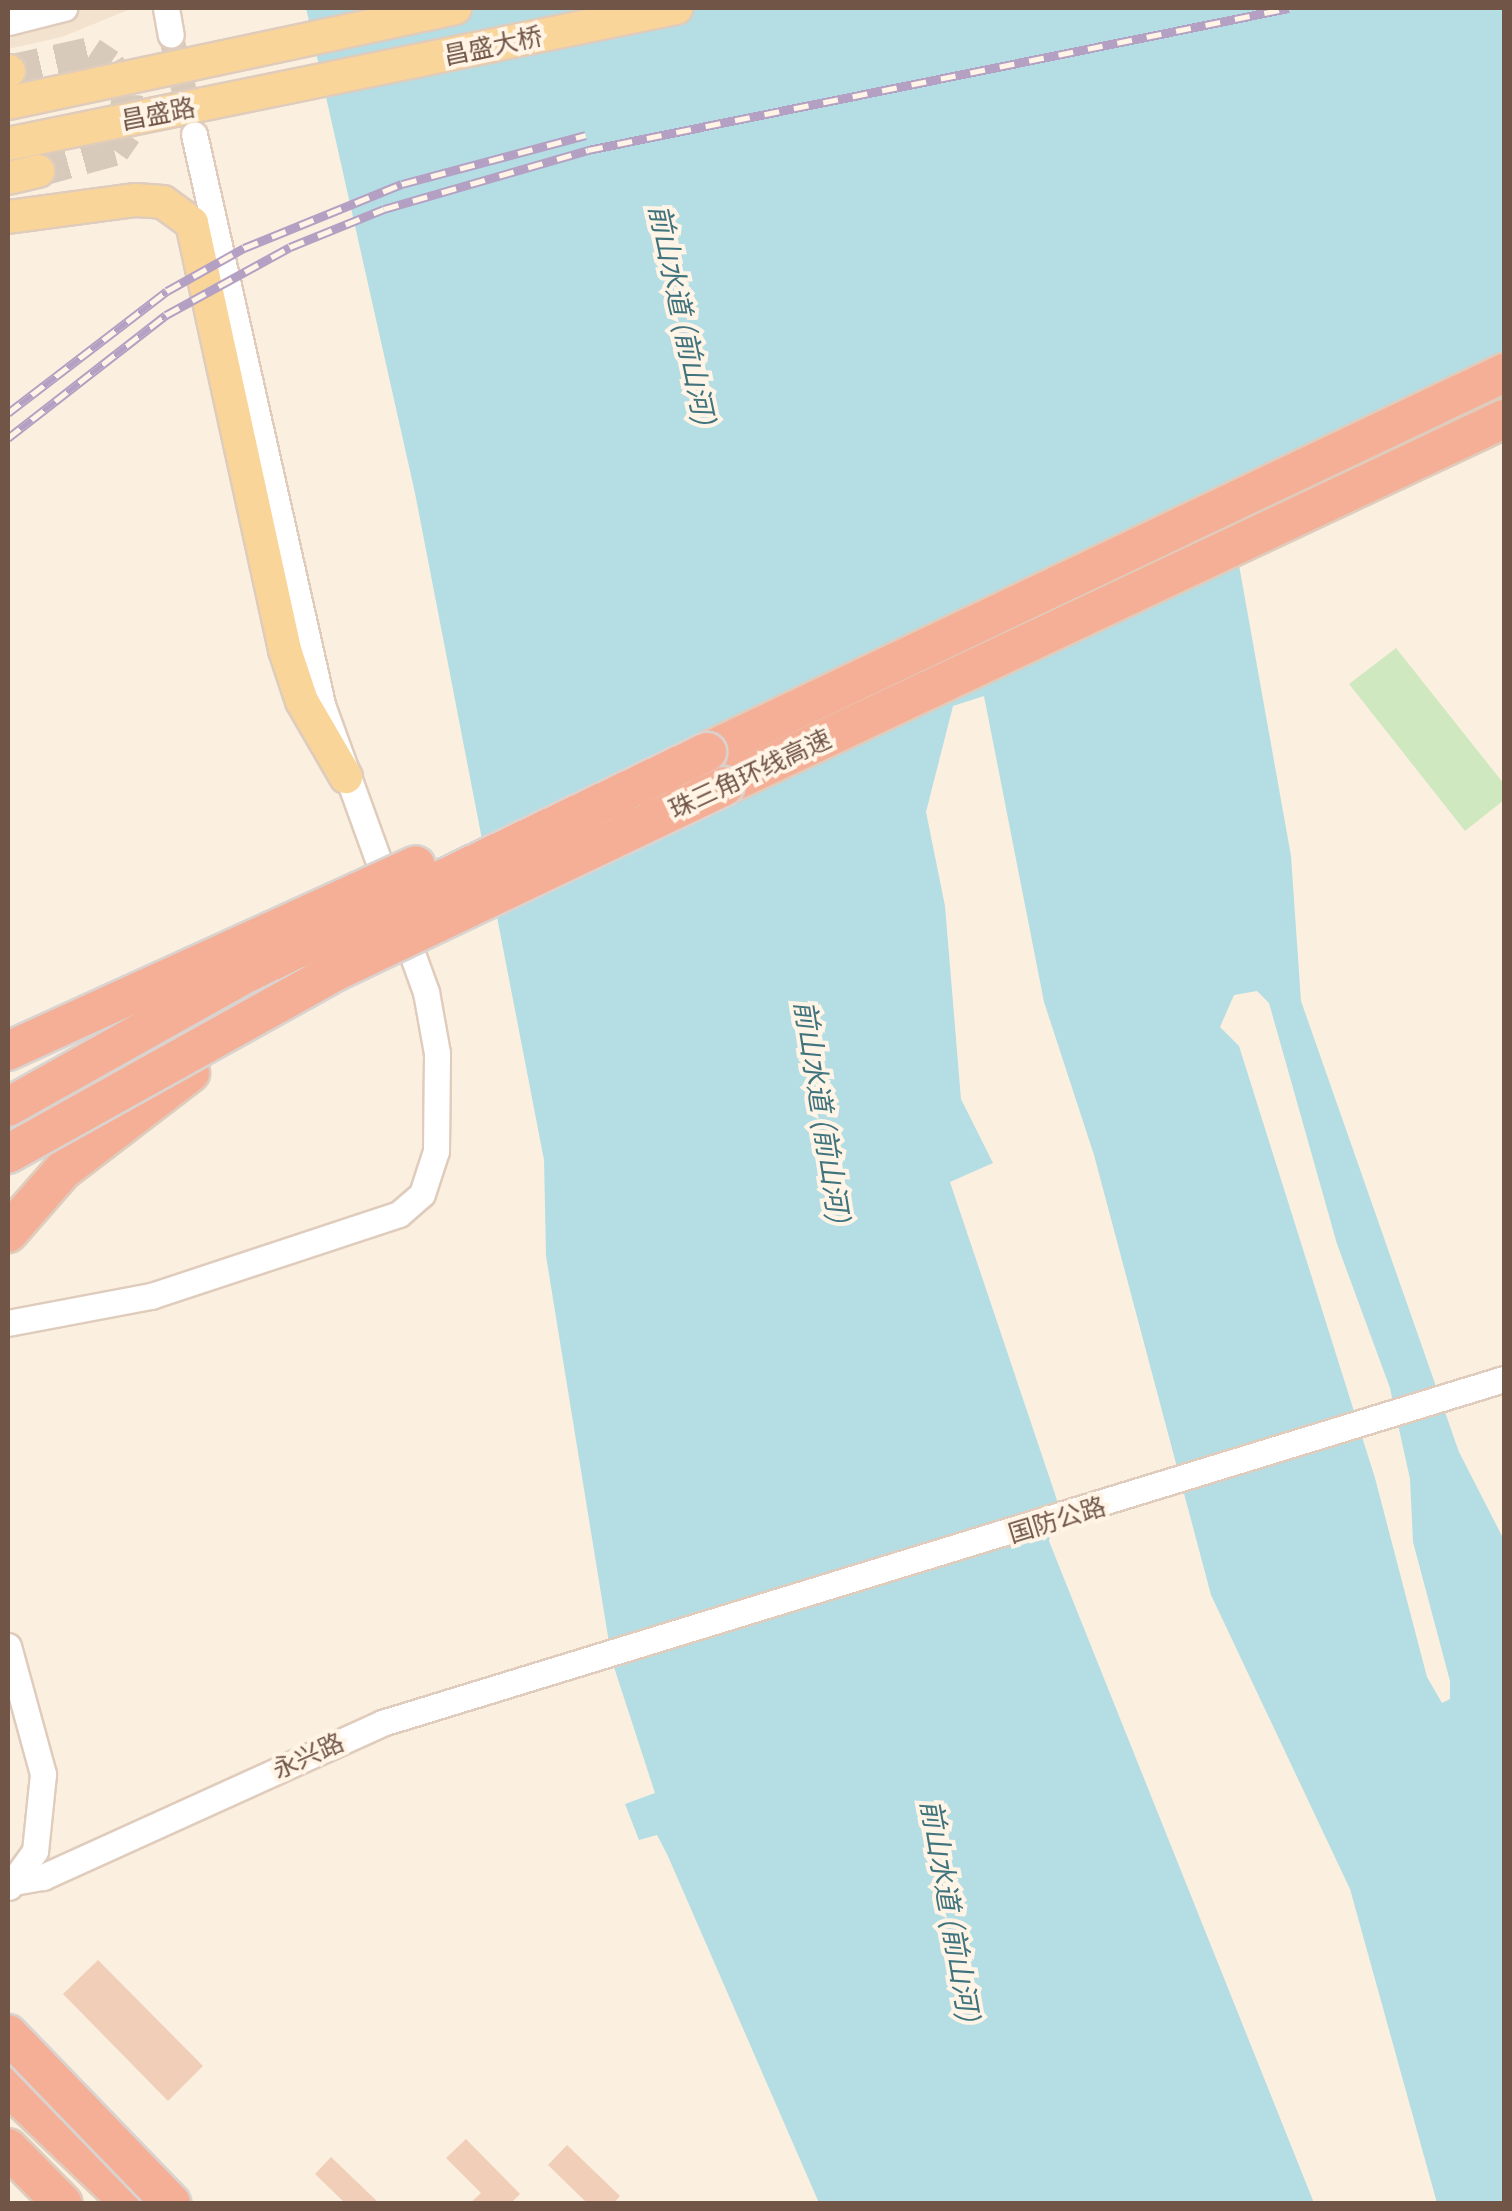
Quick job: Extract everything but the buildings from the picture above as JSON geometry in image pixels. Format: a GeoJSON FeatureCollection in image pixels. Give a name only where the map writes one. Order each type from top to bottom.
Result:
{"type":"FeatureCollection","features":[{"type":"Feature","properties":{"kind":"highway","name":"珠三角环线高速"},"geometry":{"type":"LineString","coordinates":[[8,1106],[243,975],[1504,374]]}},
{"type":"Feature","properties":{"kind":"highway","name":"珠三角环线高速"},"geometry":{"type":"LineString","coordinates":[[8,1154],[305,988],[1504,418]]}},
{"type":"Feature","properties":{"kind":"highway"},"geometry":{"type":"LineString","coordinates":[[8,1051],[292,918],[707,752]]}},
{"type":"Feature","properties":{"kind":"highway"},"geometry":{"type":"LineString","coordinates":[[8,1211],[81,1141],[190,1073],[724,786]]}},
{"type":"Feature","properties":{"kind":"highway"},"geometry":{"type":"LineString","coordinates":[[8,1232],[63,1170],[190,1073]]}},
{"type":"Feature","properties":{"kind":"highway"},"geometry":{"type":"LineString","coordinates":[[8,2034],[172,2203]]}},
{"type":"Feature","properties":{"kind":"highway"},"geometry":{"type":"LineString","coordinates":[[8,2086],[132,2204]]}},
{"type":"Feature","properties":{"kind":"highway"},"geometry":{"type":"LineString","coordinates":[[8,2148],[63,2204]]}},
{"type":"Feature","properties":{"kind":"main road","name":"昌盛大桥"},"geometry":{"type":"LineString","coordinates":[[299,40],[455,8]]}},
{"type":"Feature","properties":{"kind":"main road","name":"昌盛大桥"},"geometry":{"type":"LineString","coordinates":[[310,86],[676,8]]}},
{"type":"Feature","properties":{"kind":"main road","name":"昌盛路"},"geometry":{"type":"LineString","coordinates":[[8,82],[299,40]]}},
{"type":"Feature","properties":{"kind":"main road","name":"昌盛路"},"geometry":{"type":"LineString","coordinates":[[8,144],[310,86]]}},
{"type":"Feature","properties":{"kind":"main road"},"geometry":{"type":"LineString","coordinates":[[8,217],[136,200],[163,202],[192,223],[285,650],[302,701],[346,777]]}},
{"type":"Feature","properties":{"kind":"street"},"geometry":{"type":"LineString","coordinates":[[8,22],[64,8]]}},
{"type":"Feature","properties":{"kind":"street"},"geometry":{"type":"LineString","coordinates":[[166,8],[171,35]]}},
{"type":"Feature","properties":{"kind":"street"},"geometry":{"type":"LineString","coordinates":[[8,1323],[151,1296],[299,1254],[399,1214],[422,1194],[436,1152],[437,1053],[426,992],[346,777],[296,605],[194,134]]}},
{"type":"Feature","properties":{"kind":"street","name":"国防公路"},"geometry":{"type":"LineString","coordinates":[[607,1656],[1443,1404],[1504,1379]]}},
{"type":"Feature","properties":{"kind":"street"},"geometry":{"type":"LineString","coordinates":[[8,1646],[43,1774],[35,1850],[11,1883]]}},
{"type":"Feature","properties":{"kind":"street","name":"永兴路"},"geometry":{"type":"LineString","coordinates":[[11,1883],[42,1876],[382,1723],[607,1656]]}},
{"type":"Feature","properties":{"kind":"shaded area"},"geometry":{"type":"Polygon","coordinates":[[[8,8],[133,8],[62,37],[8,49],[8,8]]]}},
{"type":"Feature","properties":{"kind":"green space"},"geometry":{"type":"Polygon","coordinates":[[[1396,648],[1504,784],[1504,800],[1465,831],[1349,684],[1396,648]]]}},
{"type":"Feature","properties":{"kind":"water","name":"前山水道 (前山河)"},"geometry":{"type":"Polygon","coordinates":[[[306,8],[1504,8],[1504,406],[1372,483],[1313,442],[1258,472],[1234,537],[1291,856],[1301,1001],[1459,1452],[1504,1540],[1504,2203],[1437,2203],[1350,1889],[1211,1595],[1094,1155],[1044,1002],[984,696],[953,706],[926,812],[945,906],[961,1099],[993,1163],[950,1182],[1058,1503],[1049,1541],[1314,2203],[819,2203],[667,1854],[657,1835],[639,1840],[625,1804],[655,1793],[612,1661],[546,1256],[544,1160],[415,493],[306,8]],[[1257,991],[1234,995],[1220,1027],[1239,1046],[1375,1478],[1427,1677],[1442,1703],[1450,1699],[1450,1681],[1413,1542],[1410,1479],[1390,1388],[1337,1244],[1269,1003],[1257,991]]]}},
{"type":"Feature","properties":{"kind":"tunnel"},"geometry":{"type":"LineString","coordinates":[[171,35],[192,123]]}},
{"type":"Feature","properties":{"kind":"tunnel"},"geometry":{"type":"LineString","coordinates":[[9,71],[91,53],[109,65],[127,95],[126,133],[114,150],[38,171]]}},
{"type":"Feature","properties":{"kind":"railway"},"geometry":{"type":"LineString","coordinates":[[8,438],[166,315],[290,247],[384,209],[588,150],[1289,8]]}},
{"type":"Feature","properties":{"kind":"railway"},"geometry":{"type":"LineString","coordinates":[[8,413],[167,291],[244,248],[402,184],[586,135]]}}]}
